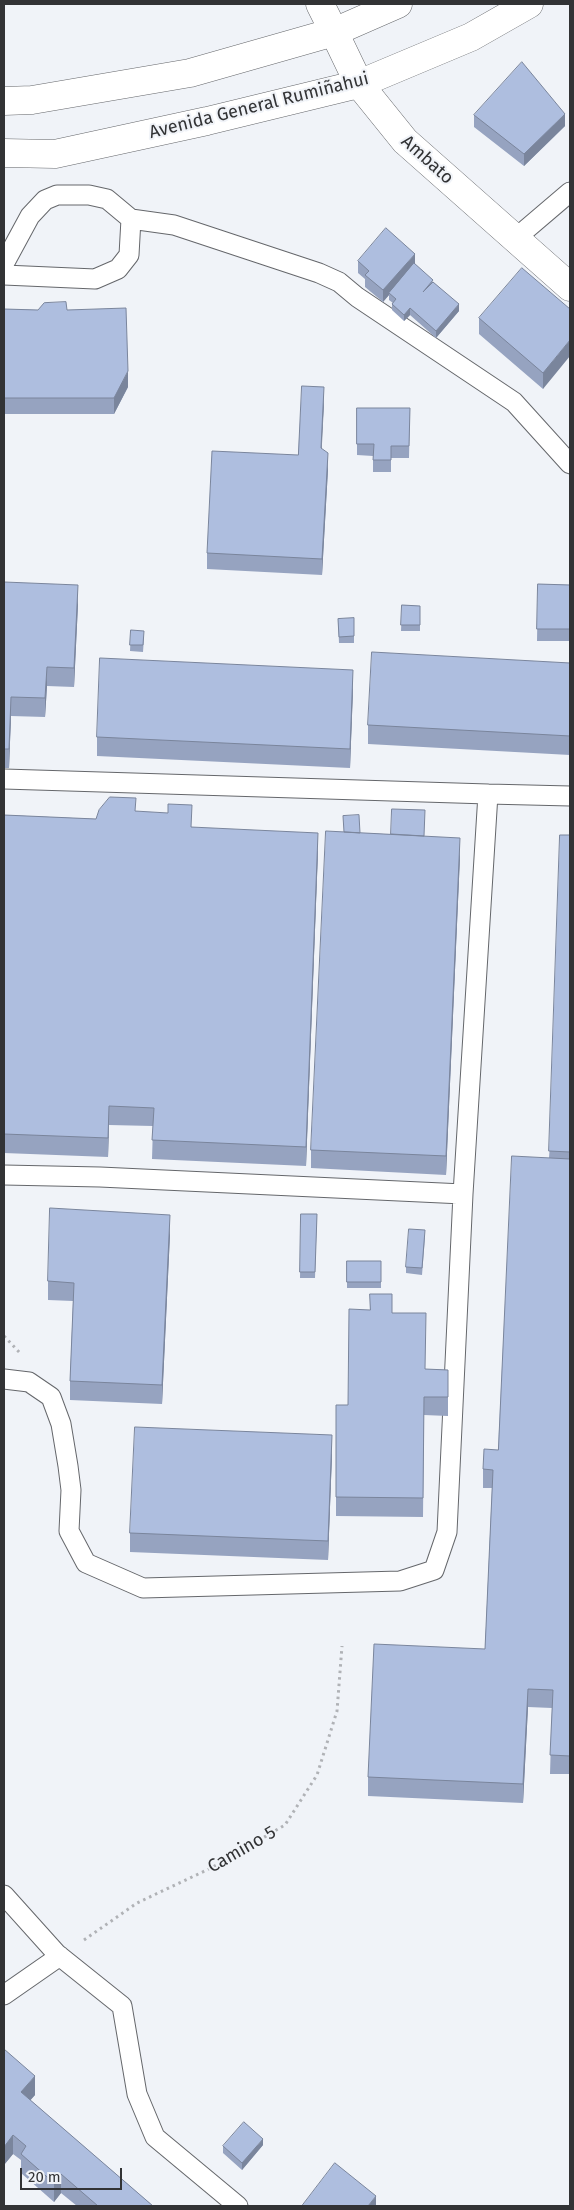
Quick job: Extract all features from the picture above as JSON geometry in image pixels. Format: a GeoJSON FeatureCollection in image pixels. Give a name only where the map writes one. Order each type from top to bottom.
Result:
{"type":"FeatureCollection","features":[{"type":"Feature","properties":{"kind":"main road","name":"Ambato"},"geometry":{"type":"LineString","coordinates":[[320,4],[359,84],[405,141],[570,287]]}},
{"type":"Feature","properties":{"kind":"main road"},"geometry":{"type":"LineString","coordinates":[[4,101],[32,100],[190,73],[334,32],[398,4]]}},
{"type":"Feature","properties":{"kind":"main road","name":"Avenida General Rumiñahui"},"geometry":{"type":"LineString","coordinates":[[4,153],[56,154],[207,121],[359,84],[471,37],[529,4]]}},
{"type":"Feature","properties":{"kind":"lane"},"geometry":{"type":"LineString","coordinates":[[516,238],[570,192]]}},
{"type":"Feature","properties":{"kind":"lane"},"geometry":{"type":"LineString","coordinates":[[4,264],[30,216],[45,200],[57,196],[89,196],[107,199],[131,219],[174,225],[319,273],[339,282],[357,297],[514,402],[570,464]]}},
{"type":"Feature","properties":{"kind":"lane"},"geometry":{"type":"LineString","coordinates":[[4,275],[96,279],[118,269],[129,255],[131,219]]}},
{"type":"Feature","properties":{"kind":"lane"},"geometry":{"type":"LineString","coordinates":[[4,779],[570,796]]}},
{"type":"Feature","properties":{"kind":"lane"},"geometry":{"type":"LineString","coordinates":[[4,1379],[29,1382],[51,1397],[61,1424],[68,1466],[71,1490],[69,1530],[86,1563],[143,1588],[400,1580],[434,1570],[448,1532],[463,1194],[488,794]]}},
{"type":"Feature","properties":{"kind":"lane"},"geometry":{"type":"LineString","coordinates":[[4,1175],[100,1177],[463,1194]]}},
{"type":"Feature","properties":{"kind":"lane"},"geometry":{"type":"LineString","coordinates":[[4,1895],[59,1955],[122,2006],[137,2094],[155,2137],[238,2206]]}},
{"type":"Feature","properties":{"kind":"lane"},"geometry":{"type":"LineString","coordinates":[[4,1995],[59,1955]]}},
{"type":"Feature","properties":{"kind":"path","name":"Camino 5"},"geometry":{"type":"LineString","coordinates":[[59,1955],[137,1902],[211,1868],[285,1825],[317,1775],[337,1711],[342,1646]]}},
{"type":"Feature","properties":{"kind":"building"},"geometry":{"type":"Polygon","coordinates":[[[522,62],[565,114],[524,154],[474,115],[522,62]]]}},
{"type":"Feature","properties":{"kind":"building"},"geometry":{"type":"Polygon","coordinates":[[[386,228],[415,254],[383,290],[365,275],[369,271],[358,261],[386,228]]]}},
{"type":"Feature","properties":{"kind":"building"},"geometry":{"type":"Polygon","coordinates":[[[414,263],[433,280],[423,292],[433,282],[459,304],[436,331],[410,308],[404,315],[392,304],[396,299],[389,293],[414,263]]]}},
{"type":"Feature","properties":{"kind":"building"},"geometry":{"type":"Polygon","coordinates":[[[522,268],[570,309],[570,340],[543,373],[479,318],[522,268]]]}},
{"type":"Feature","properties":{"kind":"building"},"geometry":{"type":"Polygon","coordinates":[[[66,302],[67,310],[126,308],[128,371],[114,398],[4,398],[4,309],[38,310],[44,303],[66,302]]]}},
{"type":"Feature","properties":{"kind":"building"},"geometry":{"type":"Polygon","coordinates":[[[302,386],[324,387],[321,448],[328,453],[322,559],[207,553],[212,451],[298,455],[302,386]]]}},
{"type":"Feature","properties":{"kind":"building"},"geometry":{"type":"Polygon","coordinates":[[[357,408],[410,408],[409,446],[391,446],[391,460],[373,460],[374,444],[357,444],[357,408]]]}},
{"type":"Feature","properties":{"kind":"building"},"geometry":{"type":"Polygon","coordinates":[[[4,582],[78,585],[74,668],[47,667],[45,698],[11,697],[9,749],[4,749],[4,582]]]}},
{"type":"Feature","properties":{"kind":"building"},"geometry":{"type":"Polygon","coordinates":[[[538,584],[570,585],[570,629],[537,629],[538,584]]]}},
{"type":"Feature","properties":{"kind":"building"},"geometry":{"type":"Polygon","coordinates":[[[402,605],[420,606],[420,625],[401,625],[402,605]]]}},
{"type":"Feature","properties":{"kind":"building"},"geometry":{"type":"Polygon","coordinates":[[[354,618],[354,636],[339,637],[338,619],[354,618]]]}},
{"type":"Feature","properties":{"kind":"building"},"geometry":{"type":"Polygon","coordinates":[[[131,630],[144,631],[143,645],[130,645],[131,630]]]}},
{"type":"Feature","properties":{"kind":"building"},"geometry":{"type":"Polygon","coordinates":[[[372,652],[570,663],[570,736],[368,725],[372,652]]]}},
{"type":"Feature","properties":{"kind":"building"},"geometry":{"type":"Polygon","coordinates":[[[100,658],[353,670],[350,749],[97,737],[100,658]]]}},
{"type":"Feature","properties":{"kind":"building"},"geometry":{"type":"Polygon","coordinates":[[[110,797],[136,798],[135,811],[168,813],[168,804],[192,805],[191,827],[318,833],[306,1147],[152,1140],[154,1108],[109,1106],[108,1138],[4,1134],[4,815],[96,819],[99,810],[110,797]]]}},
{"type":"Feature","properties":{"kind":"building"},"geometry":{"type":"Polygon","coordinates":[[[392,809],[425,810],[424,836],[391,834],[392,809]]]}},
{"type":"Feature","properties":{"kind":"building"},"geometry":{"type":"Polygon","coordinates":[[[359,815],[360,833],[344,832],[343,816],[359,815]]]}},
{"type":"Feature","properties":{"kind":"building"},"geometry":{"type":"Polygon","coordinates":[[[326,831],[460,838],[446,1156],[311,1150],[326,831]]]}},
{"type":"Feature","properties":{"kind":"building"},"geometry":{"type":"Polygon","coordinates":[[[560,835],[570,835],[570,1152],[549,1151],[560,835]]]}},
{"type":"Feature","properties":{"kind":"building"},"geometry":{"type":"Polygon","coordinates":[[[512,1156],[570,1159],[570,1756],[550,1755],[553,1690],[528,1689],[523,1784],[368,1777],[374,1644],[485,1649],[493,1470],[483,1469],[484,1449],[498,1450],[512,1156]]]}},
{"type":"Feature","properties":{"kind":"building"},"geometry":{"type":"Polygon","coordinates":[[[50,1208],[170,1215],[162,1385],[70,1381],[74,1283],[48,1281],[50,1208]]]}},
{"type":"Feature","properties":{"kind":"building"},"geometry":{"type":"Polygon","coordinates":[[[301,1214],[317,1214],[315,1272],[300,1272],[301,1214]]]}},
{"type":"Feature","properties":{"kind":"building"},"geometry":{"type":"Polygon","coordinates":[[[409,1229],[425,1230],[422,1268],[406,1267],[409,1229]]]}},
{"type":"Feature","properties":{"kind":"building"},"geometry":{"type":"Polygon","coordinates":[[[347,1261],[381,1261],[381,1282],[347,1282],[347,1261]]]}},
{"type":"Feature","properties":{"kind":"building"},"geometry":{"type":"Polygon","coordinates":[[[370,1294],[392,1294],[392,1313],[426,1313],[425,1369],[448,1370],[448,1397],[424,1397],[423,1498],[336,1497],[336,1405],[348,1405],[349,1309],[370,1310],[370,1294]]]}},
{"type":"Feature","properties":{"kind":"building"},"geometry":{"type":"Polygon","coordinates":[[[135,1427],[332,1435],[328,1541],[130,1533],[135,1427]]]}},
{"type":"Feature","properties":{"kind":"building"},"geometry":{"type":"Polygon","coordinates":[[[4,2049],[35,2076],[21,2092],[153,2206],[98,2206],[61,2174],[54,2183],[21,2154],[26,2146],[13,2135],[4,2147],[4,2049]]]}},
{"type":"Feature","properties":{"kind":"building"},"geometry":{"type":"Polygon","coordinates":[[[244,2122],[263,2139],[242,2163],[223,2146],[244,2122]]]}},
{"type":"Feature","properties":{"kind":"building"},"geometry":{"type":"Polygon","coordinates":[[[335,2163],[376,2196],[368,2206],[302,2206],[335,2163]]]}}]}
